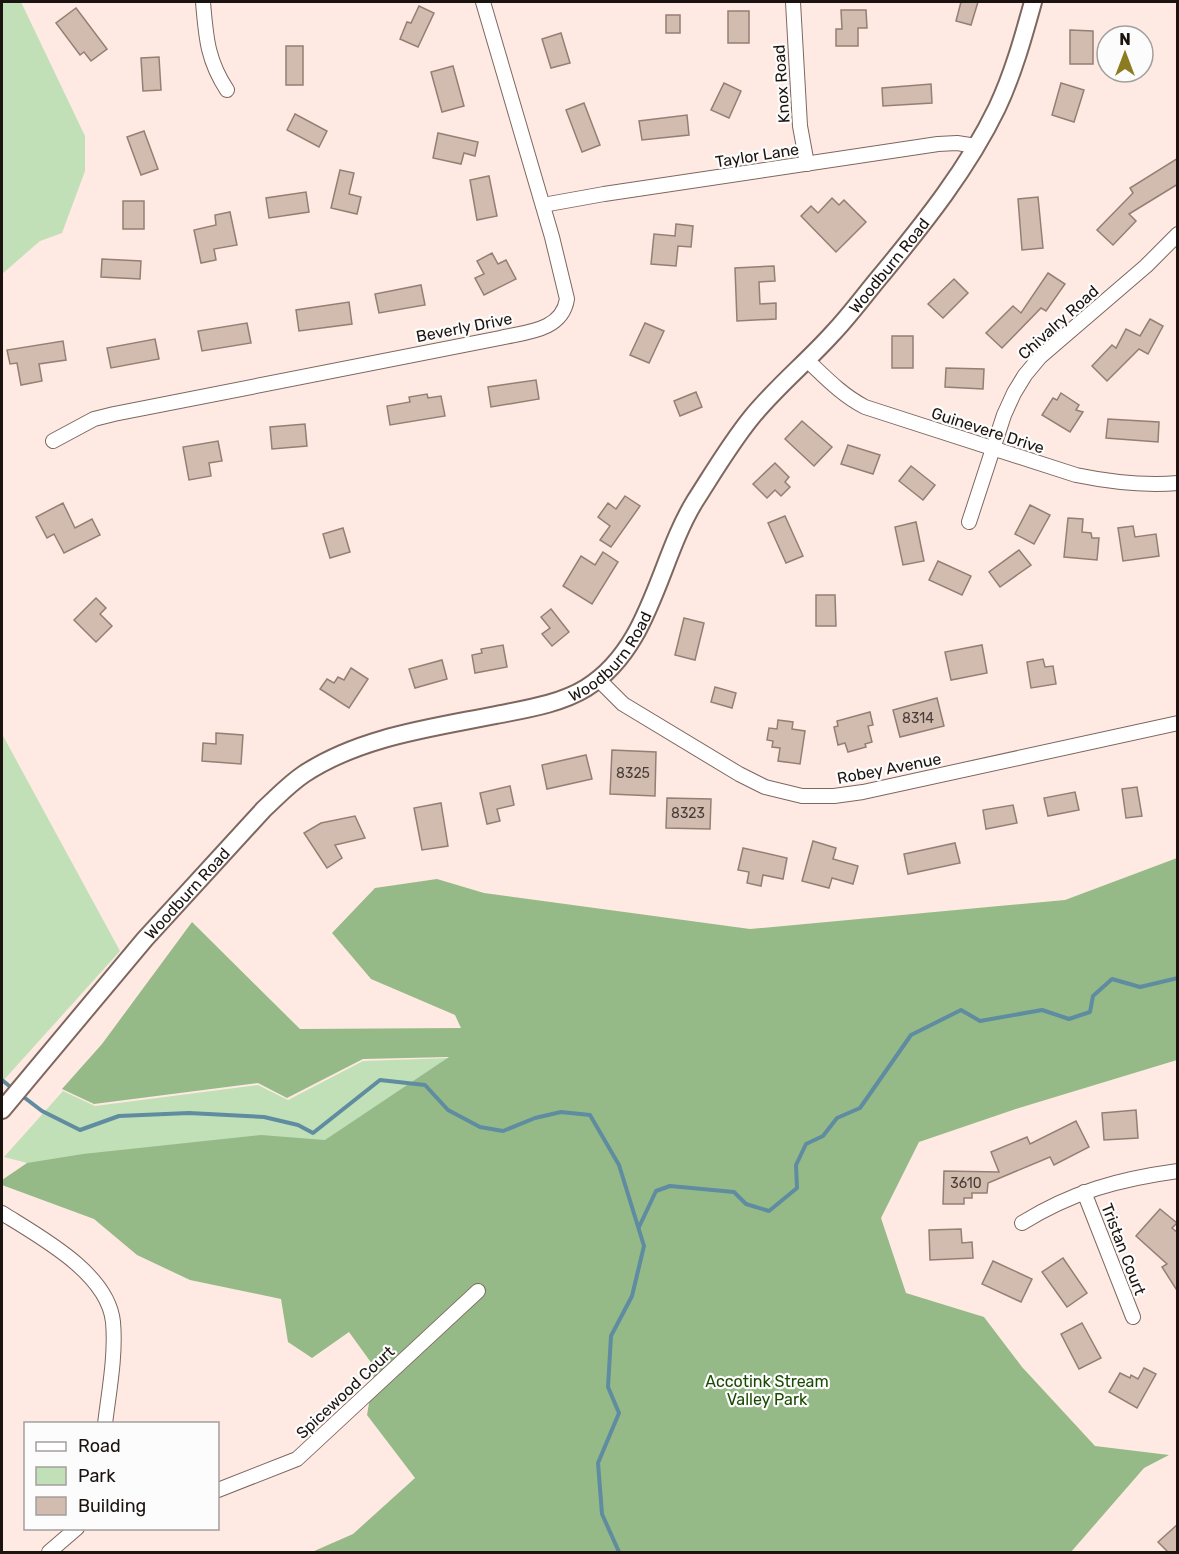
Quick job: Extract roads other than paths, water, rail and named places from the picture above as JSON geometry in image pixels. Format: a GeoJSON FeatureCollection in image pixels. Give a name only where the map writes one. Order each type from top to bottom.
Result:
{"type":"FeatureCollection","features":[{"type":"Feature","properties":{"kind":"street"},"geometry":{"type":"LineString","coordinates":[[203,2],[211,61],[227,90]]}},
{"type":"Feature","properties":{"kind":"street","name":"Beverly Drive"},"geometry":{"type":"LineString","coordinates":[[53,441],[94,419],[114,414],[500,338],[567,321],[565,309],[567,299],[543,205],[483,2]]}},
{"type":"Feature","properties":{"kind":"street","name":"Knox Road"},"geometry":{"type":"LineString","coordinates":[[793,2],[800,126],[807,164]]}},
{"type":"Feature","properties":{"kind":"street","name":"Woodburn Road"},"geometry":{"type":"LineString","coordinates":[[2,1110],[152,931],[264,809],[305,774],[343,754],[368,745],[418,731],[542,705],[571,696],[598,679],[617,660],[639,626],[686,516],[730,446],[764,404],[835,331],[908,242],[950,186],[976,146],[1011,75],[1033,2]]}},
{"type":"Feature","properties":{"kind":"street","name":"Taylor Lane"},"geometry":{"type":"LineString","coordinates":[[543,205],[939,144],[957,143],[976,146]]}},
{"type":"Feature","properties":{"kind":"street","name":"Chivalry Road"},"geometry":{"type":"LineString","coordinates":[[969,522],[1014,393],[1025,375],[1040,357],[1146,266],[1178,234]]}},
{"type":"Feature","properties":{"kind":"street","name":"Guinevere Drive"},"geometry":{"type":"LineString","coordinates":[[807,360],[836,388],[866,408],[1076,475],[1136,484],[1178,483]]}},
{"type":"Feature","properties":{"kind":"street","name":"Robey Avenue"},"geometry":{"type":"LineString","coordinates":[[598,679],[623,704],[739,774],[765,787],[802,796],[834,796],[863,792],[1178,723]]}},
{"type":"Feature","properties":{"kind":"street"},"geometry":{"type":"LineString","coordinates":[[1022,1224],[1043,1211],[1084,1192],[1120,1180],[1178,1171]]}},
{"type":"Feature","properties":{"kind":"street","name":"Tristan Court"},"geometry":{"type":"LineString","coordinates":[[1084,1192],[1133,1317]]}},
{"type":"Feature","properties":{"kind":"street"},"geometry":{"type":"LineString","coordinates":[[2,1213],[76,1264],[91,1276],[103,1292],[113,1321],[114,1343],[105,1422]]}},
{"type":"Feature","properties":{"kind":"street","name":"Spicewood Court"},"geometry":{"type":"LineString","coordinates":[[219,1490],[297,1459],[478,1292]]}},
{"type":"Feature","properties":{"kind":"street"},"geometry":{"type":"LineString","coordinates":[[49,1552],[75,1530]]}},
{"type":"Feature","properties":{"kind":"waterway"},"geometry":{"type":"LineString","coordinates":[[639,1227],[656,1191],[670,1186],[734,1192],[746,1204],[769,1211],[797,1188],[796,1165],[806,1144],[823,1136],[837,1118],[860,1108],[911,1035],[961,1010],[980,1021],[1042,1010],[1069,1019],[1090,1012],[1093,996],[1112,979],[1140,987],[1178,978]]}},
{"type":"Feature","properties":{"kind":"waterway"},"geometry":{"type":"LineString","coordinates":[[2,1080],[13,1089]]}},
{"type":"Feature","properties":{"kind":"waterway"},"geometry":{"type":"LineString","coordinates":[[21,1095],[42,1111],[80,1130],[119,1116],[189,1113],[264,1117],[298,1125],[313,1133],[380,1080],[425,1085],[448,1110],[480,1127],[503,1131],[535,1118],[561,1112],[590,1115],[619,1165],[644,1246],[632,1296],[611,1336],[608,1387],[619,1413],[598,1463],[602,1514],[619,1552]]}},
{"type":"Feature","properties":{"kind":"park label","name":"Accotink Stream Valley Park"},"geometry":{"type":"Point","coordinates":[767,1390]}}]}
